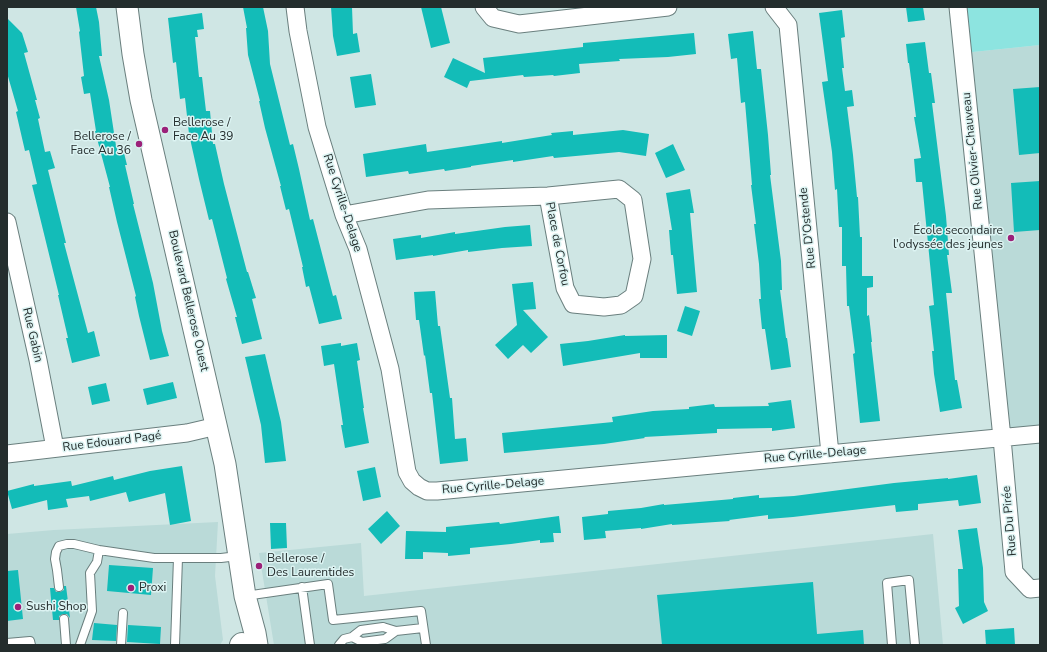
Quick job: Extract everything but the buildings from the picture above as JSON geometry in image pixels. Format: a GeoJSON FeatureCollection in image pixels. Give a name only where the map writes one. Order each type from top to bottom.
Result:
{"type":"FeatureCollection","features":[{"type":"Feature","properties":{"kind":"street","name":"Boulevard Bellerose Ouest"},"geometry":{"type":"LineString","coordinates":[[127,7],[141,100],[217,426],[231,500],[245,596],[240,618],[246,645]]}},
{"type":"Feature","properties":{"kind":"street","name":"Rue Cyrille-Delage"},"geometry":{"type":"LineString","coordinates":[[295,7],[298,31],[317,127],[344,215],[358,249],[390,369],[407,472],[415,484],[423,489],[437,492],[1040,434]]}},
{"type":"Feature","properties":{"kind":"street"},"geometry":{"type":"LineString","coordinates":[[484,7],[492,18],[519,24],[668,7]]}},
{"type":"Feature","properties":{"kind":"street","name":"Rue D'Ostende"},"geometry":{"type":"LineString","coordinates":[[774,7],[788,25],[830,454]]}},
{"type":"Feature","properties":{"kind":"street","name":"Rue Olivier-Chauveau"},"geometry":{"type":"LineString","coordinates":[[958,7],[1002,438]]}},
{"type":"Feature","properties":{"kind":"street","name":"Place de Corfou"},"geometry":{"type":"LineString","coordinates":[[344,215],[428,200],[548,196],[619,189],[633,200],[642,259],[634,296],[621,305],[604,307],[573,304],[565,288],[548,196]]}},
{"type":"Feature","properties":{"kind":"street","name":"Rue Gabin"},"geometry":{"type":"LineString","coordinates":[[7,222],[38,360],[55,448]]}},
{"type":"Feature","properties":{"kind":"street","name":"Rue Edouard Pagé"},"geometry":{"type":"LineString","coordinates":[[7,454],[187,433],[217,426]]}},
{"type":"Feature","properties":{"kind":"street","name":"Rue Du Pirée"},"geometry":{"type":"LineString","coordinates":[[1002,438],[1014,572],[1030,589],[1040,588]]}},
{"type":"Feature","properties":{"kind":"lane"},"geometry":{"type":"LineString","coordinates":[[59,587],[58,570],[55,559],[56,552],[59,546],[67,544],[154,558],[221,558],[239,556]]}},
{"type":"Feature","properties":{"kind":"lane"},"geometry":{"type":"LineString","coordinates":[[80,645],[92,611],[90,573],[97,562],[99,550]]}},
{"type":"Feature","properties":{"kind":"lane"},"geometry":{"type":"LineString","coordinates":[[175,645],[178,558]]}},
{"type":"Feature","properties":{"kind":"lane"},"geometry":{"type":"LineString","coordinates":[[892,645],[887,583],[909,580],[916,645]]}},
{"type":"Feature","properties":{"kind":"lane"},"geometry":{"type":"LineString","coordinates":[[245,596],[328,584],[333,620],[421,611],[426,645]]}},
{"type":"Feature","properties":{"kind":"lane"},"geometry":{"type":"LineString","coordinates":[[302,587],[310,645]]}},
{"type":"Feature","properties":{"kind":"lane"},"geometry":{"type":"LineString","coordinates":[[121,645],[123,613]]}},
{"type":"Feature","properties":{"kind":"lane"},"geometry":{"type":"LineString","coordinates":[[64,619],[66,645]]}},
{"type":"Feature","properties":{"kind":"lane"},"geometry":{"type":"LineString","coordinates":[[339,645],[344,639],[352,637],[361,630],[383,627],[396,631],[423,628]]}},
{"type":"Feature","properties":{"kind":"lane"},"geometry":{"type":"LineString","coordinates":[[352,637],[362,642],[385,639],[396,631]]}},
{"type":"Feature","properties":{"kind":"lane"},"geometry":{"type":"LineString","coordinates":[[7,643],[30,641],[31,645]]}},
{"type":"Feature","properties":{"kind":"shaded area"},"geometry":{"type":"Polygon","coordinates":[[[960,7],[1040,7],[1040,45],[963,53],[960,7]]]}},
{"type":"Feature","properties":{"kind":"shaded area","name":"École secondaire l'odyssée des jeunes"},"geometry":{"type":"Polygon","coordinates":[[[1040,45],[1040,434],[1002,438],[963,53],[1040,45]]]}},
{"type":"Feature","properties":{"kind":"shaded area"},"geometry":{"type":"Polygon","coordinates":[[[218,522],[215,576],[223,640],[220,645],[7,645],[7,534],[54,530],[218,522]]]}},
{"type":"Feature","properties":{"kind":"shaded area"},"geometry":{"type":"Polygon","coordinates":[[[933,534],[943,645],[274,645],[259,553],[361,543],[364,596],[933,534]]]}},
{"type":"Feature","properties":{"kind":"place","name":"Bellerose / Face Au 39"},"geometry":{"type":"Point","coordinates":[165,130]}},
{"type":"Feature","properties":{"kind":"place","name":"Bellerose / Face Au 36"},"geometry":{"type":"Point","coordinates":[139,144]}},
{"type":"Feature","properties":{"kind":"place","name":"École secondaire l'odyssée des jeunes"},"geometry":{"type":"Point","coordinates":[1011,238]}},
{"type":"Feature","properties":{"kind":"place","name":"Bellerose / Des Laurentides"},"geometry":{"type":"Point","coordinates":[259,566]}},
{"type":"Feature","properties":{"kind":"place","name":"Proxi"},"geometry":{"type":"Point","coordinates":[131,588]}},
{"type":"Feature","properties":{"kind":"place","name":"Sushi Shop"},"geometry":{"type":"Point","coordinates":[18,607]}}]}
